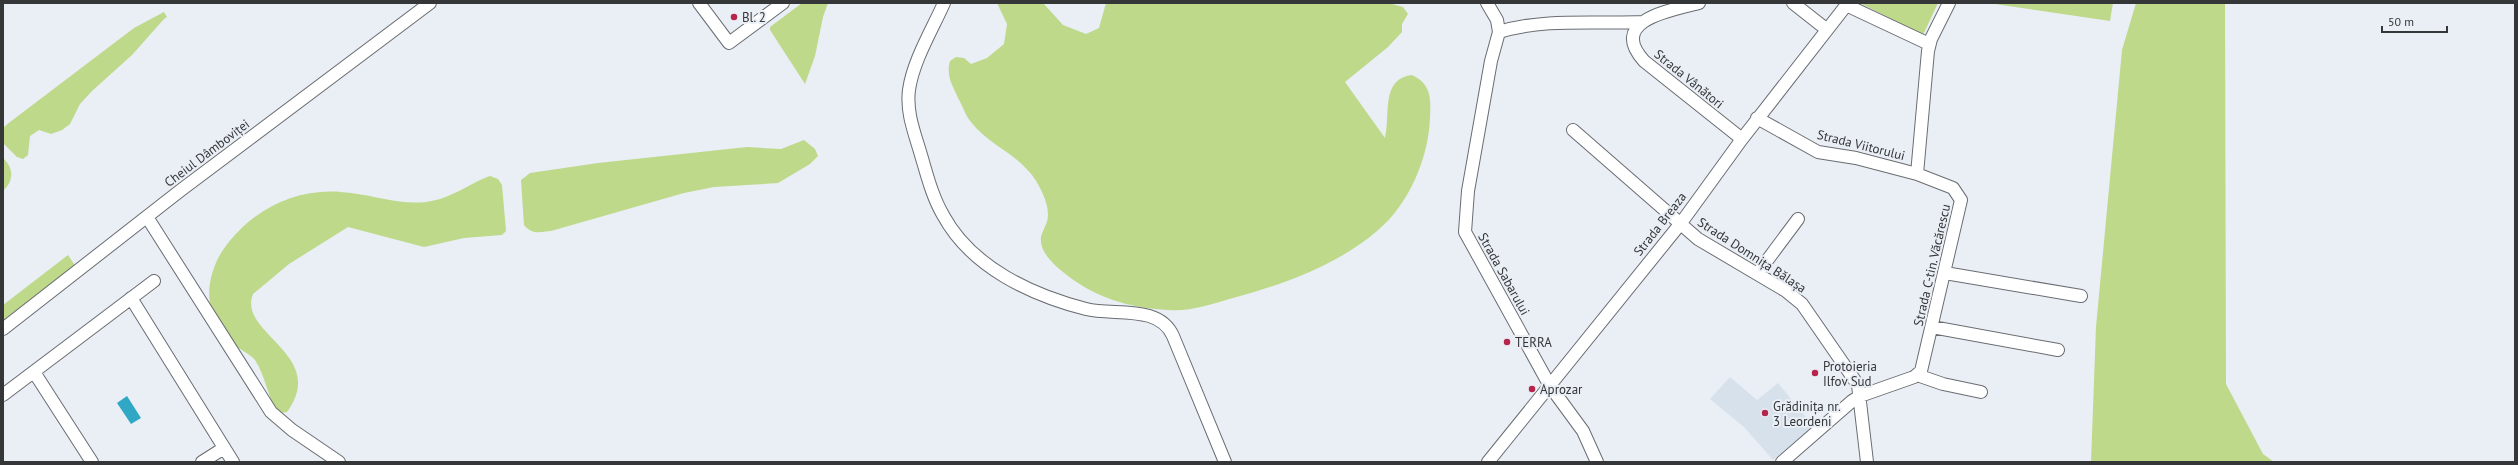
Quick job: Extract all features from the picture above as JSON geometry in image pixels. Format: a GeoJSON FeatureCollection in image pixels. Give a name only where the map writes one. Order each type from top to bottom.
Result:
{"type":"FeatureCollection","features":[{"type":"Feature","properties":{"kind":"street","name":"Cheiul Dâmboviței"},"geometry":{"type":"LineString","coordinates":[[3,329],[316,87],[430,3]]}},
{"type":"Feature","properties":{"kind":"street"},"geometry":{"type":"LineString","coordinates":[[699,3],[729,43],[770,7],[783,3]]}},
{"type":"Feature","properties":{"kind":"street"},"geometry":{"type":"LineString","coordinates":[[944,3],[913,74],[908,101],[911,121],[929,180],[943,216],[979,257],[998,272],[1032,290],[1090,310],[1143,315],[1164,322],[1173,336],[1224,462]]}},
{"type":"Feature","properties":{"kind":"street"},"geometry":{"type":"LineString","coordinates":[[1487,3],[1497,20],[1499,32],[1530,25],[1642,22],[1653,15],[1698,3]]}},
{"type":"Feature","properties":{"kind":"street"},"geometry":{"type":"LineString","coordinates":[[1793,3],[1826,29]]}},
{"type":"Feature","properties":{"kind":"street"},"geometry":{"type":"LineString","coordinates":[[1917,174],[1929,44],[1949,3]]}},
{"type":"Feature","properties":{"kind":"street"},"geometry":{"type":"LineString","coordinates":[[1847,4],[1929,44]]}},
{"type":"Feature","properties":{"kind":"street","name":"Strada Breaza"},"geometry":{"type":"LineString","coordinates":[[1490,461],[1680,223],[1757,118],[1847,4]]}},
{"type":"Feature","properties":{"kind":"street","name":"Strada Vânători"},"geometry":{"type":"LineString","coordinates":[[1642,22],[1634,37],[1635,49],[1639,56],[1742,139]]}},
{"type":"Feature","properties":{"kind":"street","name":"Strada Sabarului"},"geometry":{"type":"LineString","coordinates":[[1499,32],[1491,61],[1468,191],[1465,209],[1465,232],[1550,386],[1583,431],[1597,462]]}},
{"type":"Feature","properties":{"kind":"street","name":"Strada Viitorului"},"geometry":{"type":"LineString","coordinates":[[1757,118],[1818,152],[1856,158],[1917,174]]}},
{"type":"Feature","properties":{"kind":"street","name":"Strada Domnița Bălașa"},"geometry":{"type":"LineString","coordinates":[[1573,130],[1702,243],[1786,291],[1802,304],[1855,379],[1860,396],[1867,462]]}},
{"type":"Feature","properties":{"kind":"street","name":"Strada C-tin. Văcărescu"},"geometry":{"type":"LineString","coordinates":[[1917,174],[1953,188],[1961,200],[1923,368],[1917,375]]}},
{"type":"Feature","properties":{"kind":"street"},"geometry":{"type":"LineString","coordinates":[[147,217],[272,412],[292,430],[339,462]]}},
{"type":"Feature","properties":{"kind":"street"},"geometry":{"type":"LineString","coordinates":[[1757,274],[1798,219]]}},
{"type":"Feature","properties":{"kind":"street"},"geometry":{"type":"LineString","coordinates":[[1945,273],[2081,296]]}},
{"type":"Feature","properties":{"kind":"street"},"geometry":{"type":"LineString","coordinates":[[3,395],[154,281]]}},
{"type":"Feature","properties":{"kind":"street"},"geometry":{"type":"LineString","coordinates":[[131,298],[233,462]]}},
{"type":"Feature","properties":{"kind":"street"},"geometry":{"type":"LineString","coordinates":[[1932,328],[2058,350]]}},
{"type":"Feature","properties":{"kind":"street"},"geometry":{"type":"LineString","coordinates":[[34,372],[92,462]]}},
{"type":"Feature","properties":{"kind":"street"},"geometry":{"type":"LineString","coordinates":[[1782,462],[1860,396],[1917,375],[1943,384],[1981,392]]}},
{"type":"Feature","properties":{"kind":"street"},"geometry":{"type":"LineString","coordinates":[[202,462],[224,448]]}},
{"type":"Feature","properties":{"kind":"shaded area","name":"Grădinița nr. 3 Leordeni"},"geometry":{"type":"Polygon","coordinates":[[[1730,377],[1757,400],[1778,383],[1813,426],[1773,460],[1744,427],[1710,399],[1730,377]]]}},
{"type":"Feature","properties":{"kind":"green space"},"geometry":{"type":"Polygon","coordinates":[[[802,3],[828,3],[823,17],[815,56],[805,84],[770,30],[770,27],[802,3]]]}},
{"type":"Feature","properties":{"kind":"green space"},"geometry":{"type":"Polygon","coordinates":[[[997,3],[1043,3],[1063,25],[1086,34],[1099,28],[1106,3],[1388,3],[1403,7],[1408,14],[1402,24],[1402,32],[1388,47],[1345,82],[1385,138],[1389,99],[1395,83],[1402,78],[1412,75],[1426,87],[1430,98],[1429,132],[1426,148],[1415,179],[1399,208],[1377,231],[1361,243],[1327,264],[1290,280],[1217,303],[1184,310],[1139,307],[1112,300],[1075,281],[1059,269],[1044,252],[1041,237],[1048,218],[1048,210],[1038,184],[1025,167],[985,136],[971,122],[950,80],[950,61],[956,57],[964,58],[971,64],[987,58],[1004,44],[1007,24],[997,3]]]}},
{"type":"Feature","properties":{"kind":"green space"},"geometry":{"type":"Polygon","coordinates":[[[1860,3],[1938,3],[1923,35],[1860,3]]]}},
{"type":"Feature","properties":{"kind":"green space"},"geometry":{"type":"Polygon","coordinates":[[[1988,3],[2113,3],[2110,21],[1988,3]]]}},
{"type":"Feature","properties":{"kind":"green space"},"geometry":{"type":"Polygon","coordinates":[[[2136,3],[2225,3],[2226,384],[2263,454],[2274,462],[2091,462],[2096,327],[2122,50],[2136,3]]]}},
{"type":"Feature","properties":{"kind":"green space"},"geometry":{"type":"Polygon","coordinates":[[[164,12],[167,17],[132,55],[92,91],[80,104],[70,124],[62,130],[51,134],[39,130],[30,136],[28,155],[23,159],[17,157],[3,143],[3,128],[10,122],[134,28],[164,12]]]}},
{"type":"Feature","properties":{"kind":"green space"},"geometry":{"type":"Polygon","coordinates":[[[804,140],[815,149],[818,156],[810,164],[778,183],[714,187],[684,193],[551,231],[533,232],[524,225],[521,180],[530,173],[598,163],[747,147],[781,149],[804,140]]]}},
{"type":"Feature","properties":{"kind":"green space"},"geometry":{"type":"Polygon","coordinates":[[[3,158],[11,170],[11,179],[3,191],[3,158]]]}},
{"type":"Feature","properties":{"kind":"green space"},"geometry":{"type":"Polygon","coordinates":[[[490,176],[498,179],[502,185],[506,231],[502,235],[464,238],[424,247],[348,227],[289,264],[253,294],[252,308],[257,321],[280,346],[290,360],[297,375],[297,392],[287,412],[281,413],[276,410],[255,360],[233,344],[227,337],[216,319],[210,303],[209,295],[213,271],[219,256],[235,235],[248,222],[263,211],[296,196],[332,191],[417,203],[443,198],[490,176]]]}},
{"type":"Feature","properties":{"kind":"green space"},"geometry":{"type":"Polygon","coordinates":[[[68,255],[76,267],[3,323],[3,305],[68,255]]]}},
{"type":"Feature","properties":{"kind":"water"},"geometry":{"type":"Polygon","coordinates":[[[127,396],[141,418],[131,424],[117,403],[127,396]]]}},
{"type":"Feature","properties":{"kind":"place","name":"Bl. 2"},"geometry":{"type":"Point","coordinates":[734,17]}},
{"type":"Feature","properties":{"kind":"place","name":"TERRA"},"geometry":{"type":"Point","coordinates":[1507,342]}},
{"type":"Feature","properties":{"kind":"place","name":"Protoieria Ilfov Sud"},"geometry":{"type":"Point","coordinates":[1815,373]}},
{"type":"Feature","properties":{"kind":"place","name":"Aprozar"},"geometry":{"type":"Point","coordinates":[1532,389]}},
{"type":"Feature","properties":{"kind":"place","name":"Grădinița nr. 3 Leordeni"},"geometry":{"type":"Point","coordinates":[1765,413]}}]}
